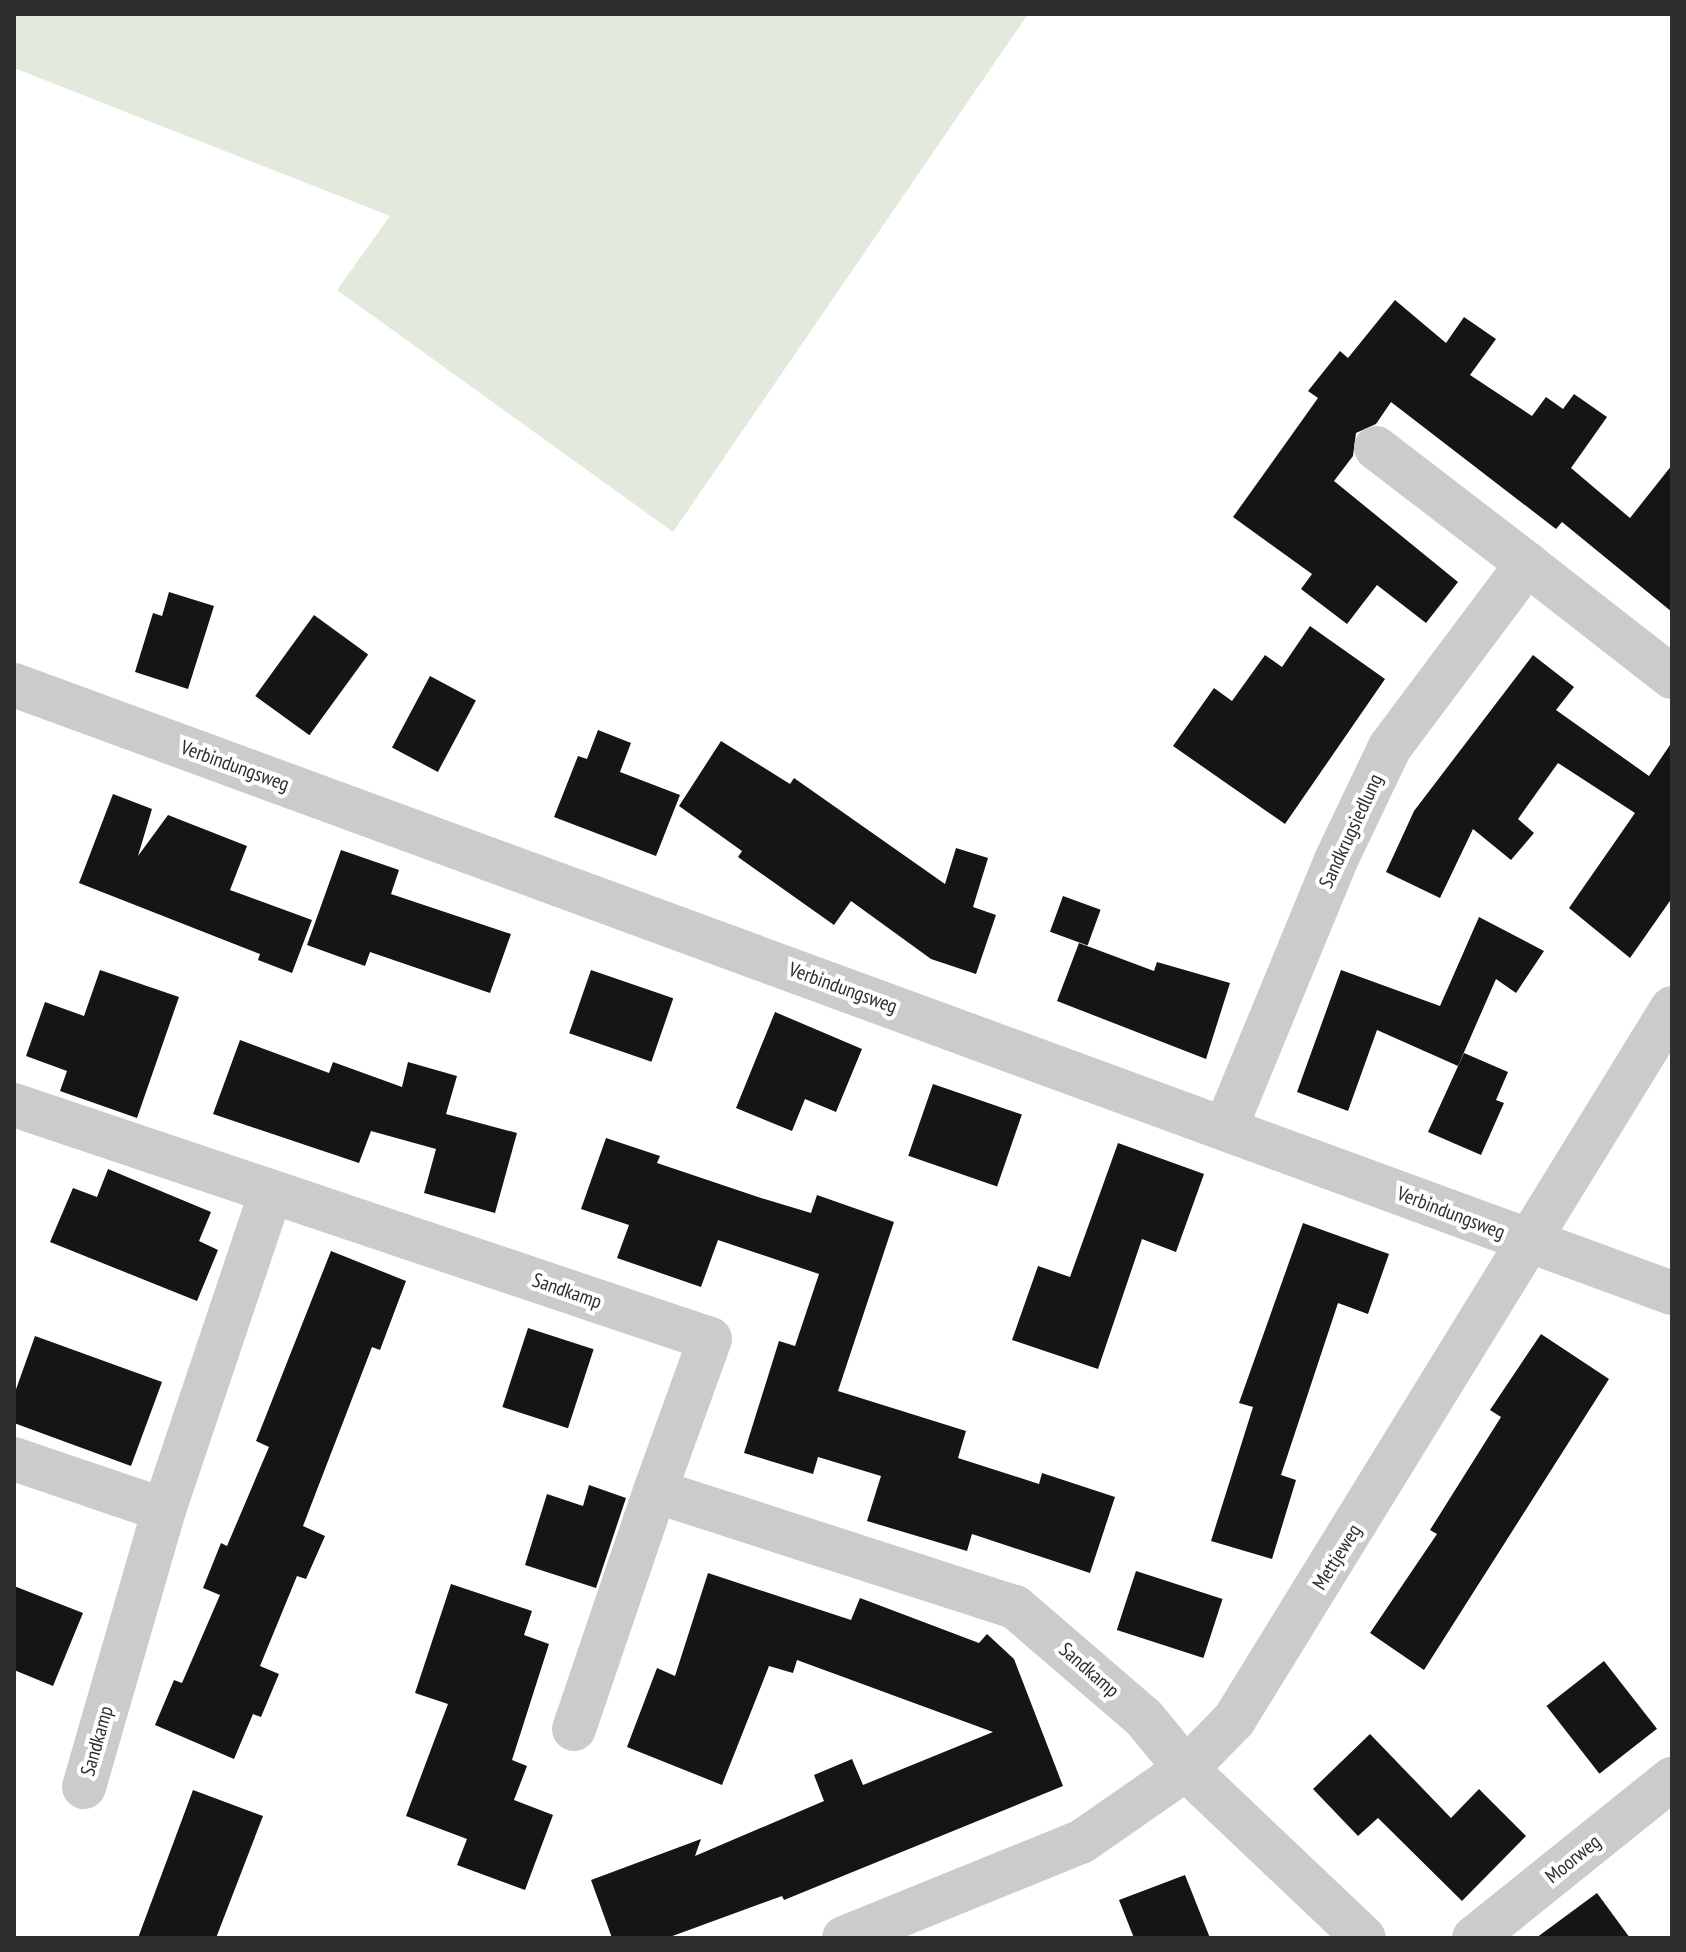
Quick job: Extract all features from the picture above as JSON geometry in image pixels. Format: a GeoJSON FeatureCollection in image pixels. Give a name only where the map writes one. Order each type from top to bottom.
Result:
{"type":"FeatureCollection","features":[{"type":"Feature","properties":{"kind":"street"},"geometry":{"type":"LineString","coordinates":[[1376,448],[1672,677]]}},
{"type":"Feature","properties":{"kind":"street","name":"Sandkrugsiedlung"},"geometry":{"type":"LineString","coordinates":[[1226,1127],[1336,860],[1390,747],[1527,564]]}},
{"type":"Feature","properties":{"kind":"street","name":"Verbindungsweg"},"geometry":{"type":"LineString","coordinates":[[14,685],[1226,1127],[1531,1244],[1672,1293]]}},
{"type":"Feature","properties":{"kind":"street","name":"Mettjeweg"},"geometry":{"type":"LineString","coordinates":[[845,1938],[1081,1842],[1186,1769],[1234,1720],[1531,1244],[1672,1008]]}},
{"type":"Feature","properties":{"kind":"street","name":"Sandkamp"},"geometry":{"type":"LineString","coordinates":[[14,1105],[710,1339],[574,1729]]}},
{"type":"Feature","properties":{"kind":"street","name":"Sandkamp"},"geometry":{"type":"LineString","coordinates":[[84,1787],[164,1510],[271,1192]]}},
{"type":"Feature","properties":{"kind":"street"},"geometry":{"type":"LineString","coordinates":[[14,1459],[164,1510]]}},
{"type":"Feature","properties":{"kind":"street","name":"Sandkamp"},"geometry":{"type":"LineString","coordinates":[[655,1491],[1015,1607],[1144,1718],[1186,1769]]}},
{"type":"Feature","properties":{"kind":"street"},"geometry":{"type":"LineString","coordinates":[[1186,1769],[1364,1938]]}},
{"type":"Feature","properties":{"kind":"street","name":"Moorweg"},"geometry":{"type":"LineString","coordinates":[[1474,1938],[1672,1779]]}},
{"type":"Feature","properties":{"kind":"shaded area"},"geometry":{"type":"Polygon","coordinates":[[[14,14],[1028,14],[673,532],[337,290],[390,216],[14,68],[14,14]]]}},
{"type":"Feature","properties":{"kind":"building"},"geometry":{"type":"Polygon","coordinates":[[[1395,300],[1446,343],[1464,317],[1496,339],[1470,375],[1532,416],[1546,397],[1563,409],[1574,394],[1607,417],[1571,468],[1630,518],[1672,465],[1672,612],[1562,522],[1556,529],[1391,402],[1376,424],[1356,433],[1353,456],[1334,481],[1458,582],[1426,623],[1377,585],[1347,624],[1301,589],[1312,574],[1233,517],[1318,398],[1308,391],[1340,351],[1348,358],[1395,300]]]}},
{"type":"Feature","properties":{"kind":"building"},"geometry":{"type":"Polygon","coordinates":[[[169,592],[214,606],[188,689],[135,672],[153,613],[162,616],[169,592]]]}},
{"type":"Feature","properties":{"kind":"building"},"geometry":{"type":"Polygon","coordinates":[[[314,615],[368,654],[309,735],[255,696],[314,615]]]}},
{"type":"Feature","properties":{"kind":"building"},"geometry":{"type":"Polygon","coordinates":[[[1310,626],[1385,679],[1285,824],[1173,746],[1214,688],[1232,701],[1265,655],[1282,667],[1310,626]]]}},
{"type":"Feature","properties":{"kind":"building"},"geometry":{"type":"Polygon","coordinates":[[[1533,655],[1574,687],[1556,710],[1649,776],[1672,742],[1672,898],[1630,958],[1569,908],[1635,813],[1558,763],[1518,819],[1534,833],[1511,860],[1473,829],[1440,898],[1386,872],[1414,811],[1533,655]]]}},
{"type":"Feature","properties":{"kind":"building"},"geometry":{"type":"Polygon","coordinates":[[[430,676],[476,700],[438,772],[392,748],[430,676]]]}},
{"type":"Feature","properties":{"kind":"building"},"geometry":{"type":"Polygon","coordinates":[[[598,730],[631,743],[620,772],[680,795],[656,856],[554,817],[578,756],[587,759],[598,730]]]}},
{"type":"Feature","properties":{"kind":"building"},"geometry":{"type":"Polygon","coordinates":[[[721,741],[790,784],[794,778],[945,884],[956,848],[988,858],[973,907],[996,915],[976,974],[931,959],[851,901],[834,925],[738,857],[742,851],[679,806],[721,741]]]}},
{"type":"Feature","properties":{"kind":"building"},"geometry":{"type":"Polygon","coordinates":[[[113,794],[152,809],[138,856],[168,815],[247,846],[230,890],[312,920],[292,973],[258,960],[260,954],[79,883],[113,794]]]}},
{"type":"Feature","properties":{"kind":"building"},"geometry":{"type":"Polygon","coordinates":[[[341,850],[399,870],[391,894],[511,934],[490,993],[370,952],[365,966],[307,945],[341,850]]]}},
{"type":"Feature","properties":{"kind":"building"},"geometry":{"type":"Polygon","coordinates":[[[1063,896],[1101,910],[1088,945],[1050,932],[1063,896]]]}},
{"type":"Feature","properties":{"kind":"building"},"geometry":{"type":"Polygon","coordinates":[[[1479,917],[1544,951],[1516,993],[1496,979],[1458,1066],[1377,1030],[1348,1111],[1297,1092],[1341,970],[1440,1006],[1479,917]]]}},
{"type":"Feature","properties":{"kind":"building"},"geometry":{"type":"Polygon","coordinates":[[[1079,943],[1154,971],[1157,962],[1230,983],[1206,1059],[1057,1001],[1079,943]]]}},
{"type":"Feature","properties":{"kind":"building"},"geometry":{"type":"Polygon","coordinates":[[[100,970],[179,997],[137,1118],[60,1091],[67,1071],[26,1056],[45,1002],[84,1016],[100,970]]]}},
{"type":"Feature","properties":{"kind":"building"},"geometry":{"type":"Polygon","coordinates":[[[591,970],[673,998],[651,1062],[569,1033],[591,970]]]}},
{"type":"Feature","properties":{"kind":"building"},"geometry":{"type":"Polygon","coordinates":[[[775,1012],[862,1049],[836,1112],[805,1099],[792,1131],[736,1108],[775,1012]]]}},
{"type":"Feature","properties":{"kind":"building"},"geometry":{"type":"Polygon","coordinates":[[[240,1040],[329,1073],[333,1062],[402,1087],[408,1062],[457,1076],[446,1114],[517,1133],[495,1213],[424,1193],[436,1149],[371,1131],[359,1163],[213,1114],[240,1040]]]}},
{"type":"Feature","properties":{"kind":"building"},"geometry":{"type":"Polygon","coordinates":[[[1464,1053],[1508,1072],[1496,1100],[1504,1103],[1481,1155],[1428,1132],[1464,1053]]]}},
{"type":"Feature","properties":{"kind":"building"},"geometry":{"type":"Polygon","coordinates":[[[933,1084],[1022,1115],[997,1186],[908,1156],[933,1084]]]}},
{"type":"Feature","properties":{"kind":"building"},"geometry":{"type":"Polygon","coordinates":[[[606,1138],[660,1156],[657,1163],[811,1213],[817,1195],[894,1222],[838,1391],[966,1431],[958,1458],[1039,1484],[1042,1473],[1115,1497],[1090,1573],[972,1534],[967,1551],[867,1521],[881,1476],[818,1457],[813,1474],[744,1453],[779,1341],[795,1346],[819,1274],[718,1240],[701,1287],[617,1258],[629,1225],[581,1209],[606,1138]]]}},
{"type":"Feature","properties":{"kind":"building"},"geometry":{"type":"Polygon","coordinates":[[[1118,1143],[1204,1174],[1176,1252],[1142,1239],[1098,1369],[1012,1340],[1038,1266],[1070,1277],[1118,1143]]]}},
{"type":"Feature","properties":{"kind":"building"},"geometry":{"type":"Polygon","coordinates":[[[108,1169],[211,1212],[199,1241],[218,1250],[197,1301],[50,1242],[73,1188],[97,1197],[108,1169]]]}},
{"type":"Feature","properties":{"kind":"building"},"geometry":{"type":"Polygon","coordinates":[[[1303,1223],[1389,1254],[1368,1314],[1338,1303],[1281,1475],[1296,1480],[1272,1559],[1211,1541],[1253,1407],[1239,1403],[1303,1223]]]}},
{"type":"Feature","properties":{"kind":"building"},"geometry":{"type":"Polygon","coordinates":[[[331,1251],[406,1281],[380,1350],[372,1347],[303,1526],[325,1536],[306,1579],[297,1576],[260,1666],[279,1674],[261,1717],[253,1714],[234,1759],[155,1725],[174,1680],[182,1683],[220,1595],[203,1588],[221,1543],[227,1546],[269,1447],[256,1441],[331,1251]]]}},
{"type":"Feature","properties":{"kind":"building"},"geometry":{"type":"Polygon","coordinates":[[[528,1328],[594,1349],[568,1428],[502,1407],[528,1328]]]}},
{"type":"Feature","properties":{"kind":"building"},"geometry":{"type":"Polygon","coordinates":[[[1541,1334],[1609,1379],[1424,1670],[1370,1633],[1437,1534],[1430,1530],[1501,1417],[1490,1410],[1541,1334]]]}},
{"type":"Feature","properties":{"kind":"building"},"geometry":{"type":"Polygon","coordinates":[[[35,1336],[162,1382],[131,1466],[14,1423],[14,1395],[35,1336]]]}},
{"type":"Feature","properties":{"kind":"building"},"geometry":{"type":"Polygon","coordinates":[[[589,1485],[626,1498],[596,1588],[525,1565],[547,1494],[583,1506],[589,1485]]]}},
{"type":"Feature","properties":{"kind":"building"},"geometry":{"type":"Polygon","coordinates":[[[1136,1571],[1223,1599],[1203,1658],[1117,1630],[1136,1571]]]}},
{"type":"Feature","properties":{"kind":"building"},"geometry":{"type":"Polygon","coordinates":[[[708,1573],[851,1620],[860,1598],[979,1643],[987,1634],[1014,1659],[1063,1786],[784,1900],[782,1896],[667,1938],[612,1938],[591,1880],[701,1839],[695,1856],[824,1801],[814,1775],[852,1759],[863,1785],[993,1732],[797,1660],[793,1673],[769,1666],[722,1785],[627,1747],[657,1668],[675,1676],[708,1573]]]}},
{"type":"Feature","properties":{"kind":"building"},"geometry":{"type":"Polygon","coordinates":[[[451,1584],[532,1611],[524,1635],[549,1644],[512,1760],[527,1766],[514,1800],[553,1815],[525,1890],[457,1865],[467,1839],[406,1816],[448,1704],[415,1693],[451,1584]]]}},
{"type":"Feature","properties":{"kind":"building"},"geometry":{"type":"Polygon","coordinates":[[[14,1586],[83,1613],[53,1686],[14,1670],[14,1586]]]}},
{"type":"Feature","properties":{"kind":"building"},"geometry":{"type":"Polygon","coordinates":[[[1604,1661],[1657,1729],[1599,1774],[1546,1706],[1604,1661]]]}},
{"type":"Feature","properties":{"kind":"building"},"geometry":{"type":"Polygon","coordinates":[[[1370,1734],[1451,1818],[1479,1789],[1526,1836],[1462,1901],[1378,1818],[1358,1836],[1313,1789],[1370,1734]]]}},
{"type":"Feature","properties":{"kind":"building"},"geometry":{"type":"Polygon","coordinates":[[[193,1790],[263,1816],[216,1938],[138,1938],[193,1790]]]}},
{"type":"Feature","properties":{"kind":"building"},"geometry":{"type":"Polygon","coordinates":[[[1185,1875],[1210,1938],[1134,1938],[1119,1900],[1185,1875]]]}},
{"type":"Feature","properties":{"kind":"building"},"geometry":{"type":"Polygon","coordinates":[[[1597,1893],[1630,1938],[1536,1938],[1597,1893]]]}}]}
